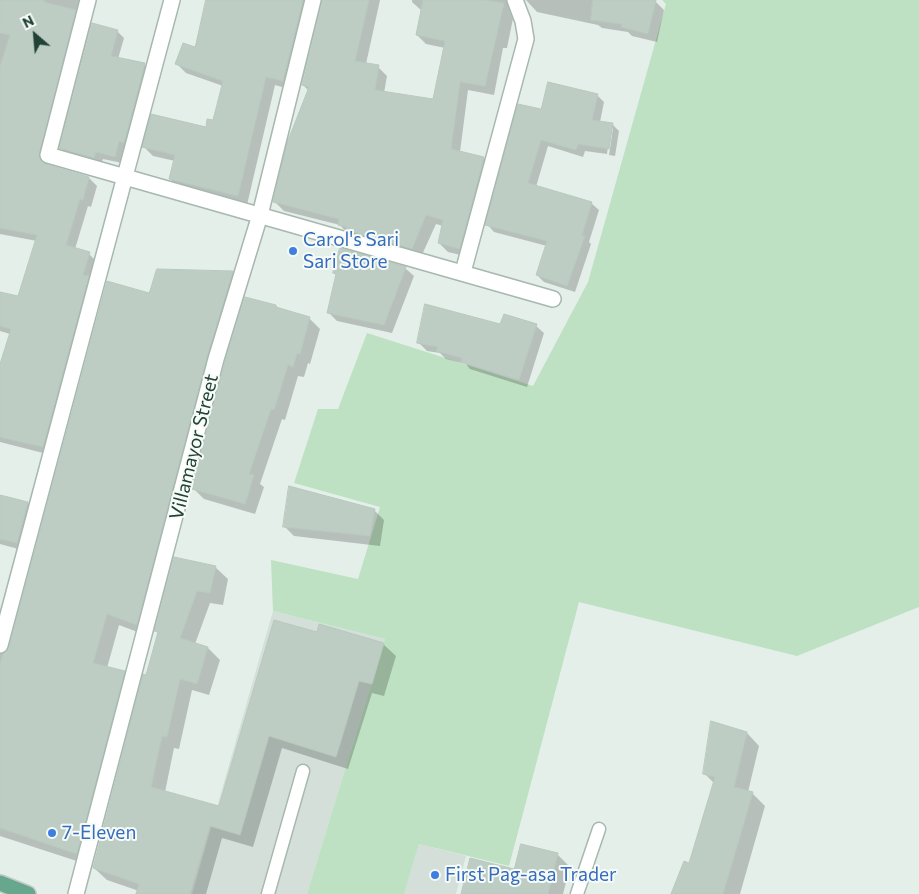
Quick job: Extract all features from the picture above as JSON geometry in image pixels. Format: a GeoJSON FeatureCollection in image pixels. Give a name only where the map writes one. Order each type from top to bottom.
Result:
{"type":"FeatureCollection","features":[{"type":"Feature","properties":{"kind":"main road"},"geometry":{"type":"LineString","coordinates":[[0,883],[28,894]]}},
{"type":"Feature","properties":{"kind":"street"},"geometry":{"type":"LineString","coordinates":[[88,0],[48,155],[553,299]]}},
{"type":"Feature","properties":{"kind":"street"},"geometry":{"type":"LineString","coordinates":[[0,645],[172,0]]}},
{"type":"Feature","properties":{"kind":"street","name":"Villamayor Street"},"geometry":{"type":"LineString","coordinates":[[76,894],[216,359],[260,215],[313,0]]}},
{"type":"Feature","properties":{"kind":"street"},"geometry":{"type":"LineString","coordinates":[[463,272],[526,39],[523,21],[515,0]]}},
{"type":"Feature","properties":{"kind":"lane"},"geometry":{"type":"LineString","coordinates":[[268,894],[303,771]]}},
{"type":"Feature","properties":{"kind":"lane"},"geometry":{"type":"LineString","coordinates":[[577,894],[599,829]]}},
{"type":"Feature","properties":{"kind":"shaded area"},"geometry":{"type":"Polygon","coordinates":[[[273,611],[385,639],[307,894],[192,894],[273,611]]]}},
{"type":"Feature","properties":{"kind":"shaded area","name":"First Pag-asa Trader"},"geometry":{"type":"Polygon","coordinates":[[[419,844],[466,856],[456,894],[404,894],[419,844]]]}},
{"type":"Feature","properties":{"kind":"green space"},"geometry":{"type":"Polygon","coordinates":[[[662,0],[919,0],[919,607],[797,656],[579,602],[509,866],[419,844],[404,894],[307,894],[385,639],[273,611],[271,560],[358,579],[380,507],[294,483],[318,409],[338,409],[367,333],[533,386],[588,282],[666,4],[662,0]]]}},
{"type":"Feature","properties":{"kind":"building"},"geometry":{"type":"Polygon","coordinates":[[[0,0],[44,0],[44,2],[76,10],[39,157],[45,164],[89,177],[83,200],[80,199],[66,245],[90,252],[83,275],[89,276],[43,447],[0,437],[0,364],[11,329],[0,326],[0,292],[18,296],[37,235],[0,228],[0,66],[10,35],[0,33],[0,0]]]}},
{"type":"Feature","properties":{"kind":"building"},"geometry":{"type":"Polygon","coordinates":[[[206,0],[303,0],[283,81],[266,77],[238,196],[169,179],[175,155],[142,147],[151,114],[206,127],[207,119],[213,120],[223,81],[175,64],[183,43],[195,47],[206,0]]]}},
{"type":"Feature","properties":{"kind":"building"},"geometry":{"type":"Polygon","coordinates":[[[322,0],[369,0],[355,61],[379,65],[375,90],[433,99],[445,41],[416,35],[423,0],[485,0],[504,3],[485,86],[460,82],[451,149],[484,157],[460,249],[438,243],[443,220],[426,215],[412,249],[346,230],[347,227],[338,225],[339,219],[273,202],[287,143],[309,87],[302,85],[322,0]]]}},
{"type":"Feature","properties":{"kind":"building"},"geometry":{"type":"Polygon","coordinates":[[[593,0],[656,0],[648,34],[621,27],[622,24],[591,20],[593,0]]]}},
{"type":"Feature","properties":{"kind":"building"},"geometry":{"type":"Polygon","coordinates":[[[92,23],[118,30],[111,56],[145,63],[124,143],[119,141],[115,157],[96,152],[94,158],[59,148],[92,23]]]}},
{"type":"Feature","properties":{"kind":"building"},"geometry":{"type":"Polygon","coordinates":[[[548,82],[598,94],[592,120],[613,123],[609,149],[578,144],[576,150],[541,140],[528,183],[592,202],[582,235],[585,236],[567,286],[536,275],[547,241],[485,225],[518,104],[541,109],[548,82]]]}},
{"type":"Feature","properties":{"kind":"building"},"geometry":{"type":"Polygon","coordinates":[[[340,248],[406,267],[384,325],[327,313],[336,274],[333,273],[340,248]]]}},
{"type":"Feature","properties":{"kind":"building"},"geometry":{"type":"Polygon","coordinates":[[[157,269],[233,271],[207,357],[137,625],[107,614],[93,663],[125,671],[77,854],[0,828],[0,664],[3,654],[9,647],[107,281],[149,293],[157,269]]]}},
{"type":"Feature","properties":{"kind":"building"},"geometry":{"type":"Polygon","coordinates":[[[245,297],[310,317],[300,354],[297,353],[293,367],[288,365],[274,410],[271,409],[249,474],[254,475],[245,504],[192,489],[225,362],[245,297]]]}},
{"type":"Feature","properties":{"kind":"building"},"geometry":{"type":"Polygon","coordinates":[[[425,304],[500,324],[504,314],[537,324],[519,380],[461,362],[462,358],[436,351],[438,347],[417,343],[425,304]]]}},
{"type":"Feature","properties":{"kind":"building"},"geometry":{"type":"Polygon","coordinates":[[[289,486],[375,509],[370,536],[283,527],[289,486]]]}},
{"type":"Feature","properties":{"kind":"building"},"geometry":{"type":"Polygon","coordinates":[[[0,495],[28,502],[17,543],[0,539],[0,495]]]}},
{"type":"Feature","properties":{"kind":"building"},"geometry":{"type":"Polygon","coordinates":[[[174,557],[216,566],[210,593],[197,591],[180,638],[208,647],[197,684],[180,679],[167,737],[162,736],[151,787],[219,806],[274,620],[317,632],[319,624],[384,643],[372,684],[359,681],[336,757],[269,736],[240,835],[210,826],[190,894],[136,894],[139,884],[93,868],[143,674],[146,675],[158,632],[154,631],[174,557]]]}},
{"type":"Feature","properties":{"kind":"building"},"geometry":{"type":"Polygon","coordinates":[[[711,721],[747,732],[734,787],[753,792],[723,894],[671,894],[684,861],[689,863],[715,777],[703,774],[711,721]]]}},
{"type":"Feature","properties":{"kind":"building"},"geometry":{"type":"Polygon","coordinates":[[[521,844],[558,853],[548,894],[461,894],[470,858],[514,869],[521,844]]]}},
{"type":"Feature","properties":{"kind":"place","name":"Carol's Sari Sari Store"},"geometry":{"type":"Point","coordinates":[293,251]}},
{"type":"Feature","properties":{"kind":"place","name":"7-Eleven"},"geometry":{"type":"Point","coordinates":[52,833]}},
{"type":"Feature","properties":{"kind":"place","name":"First Pag-asa Trader"},"geometry":{"type":"Point","coordinates":[435,875]}}]}
